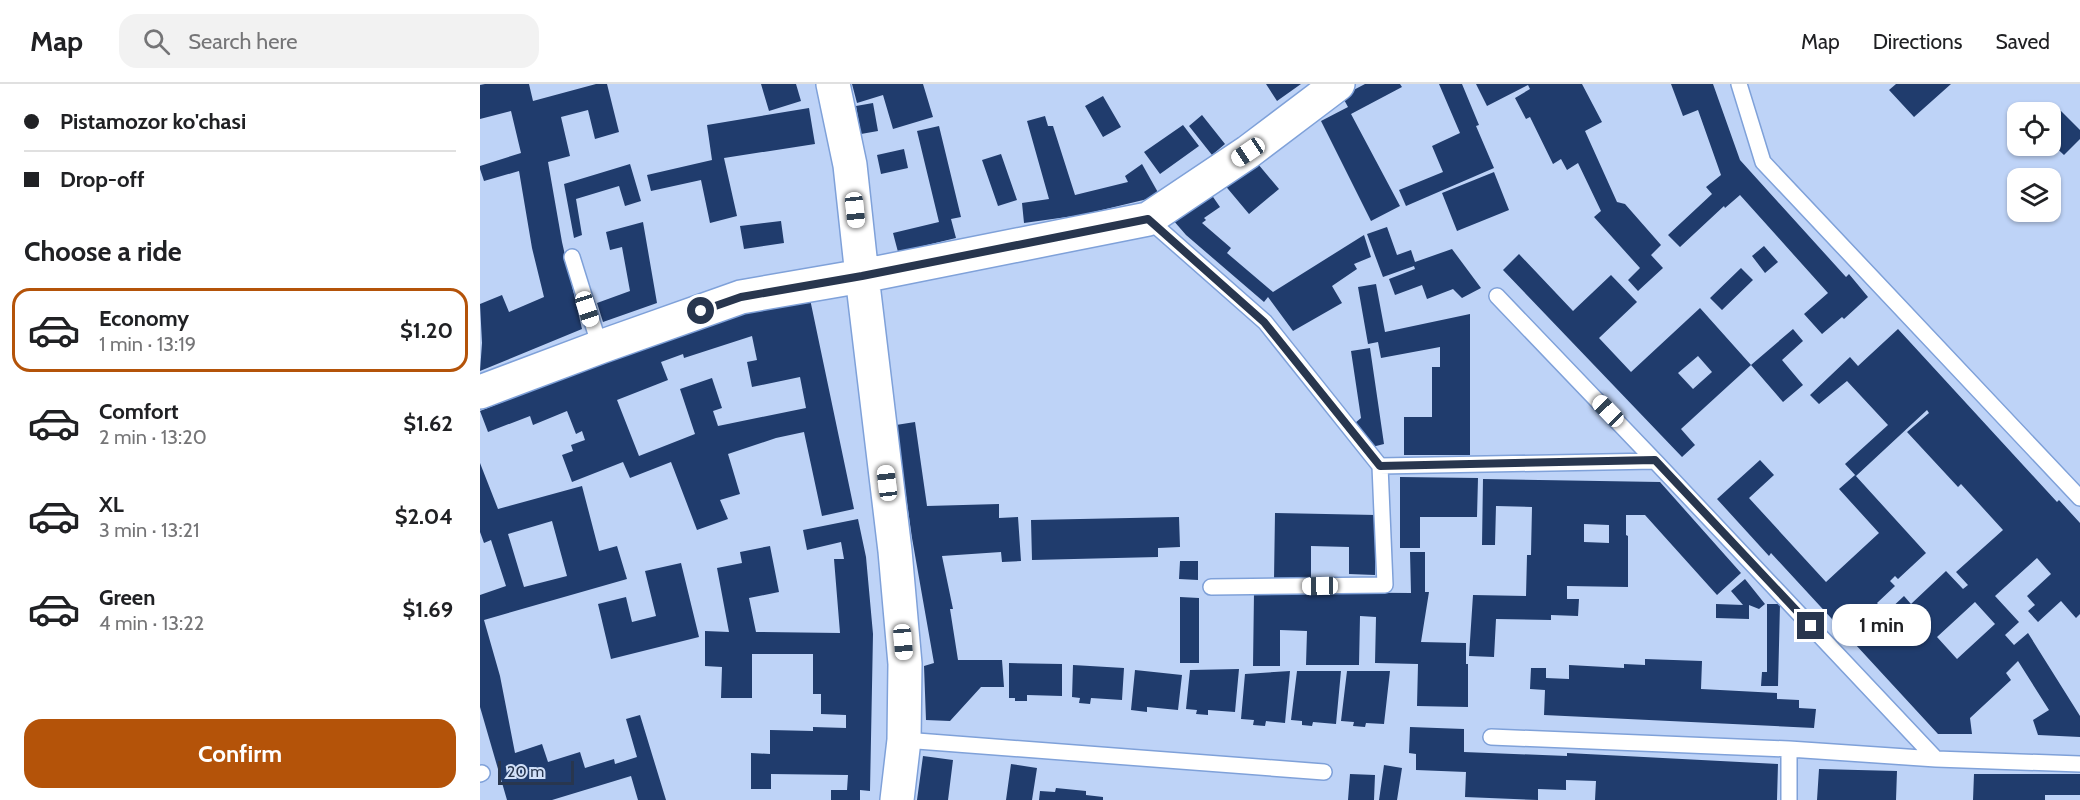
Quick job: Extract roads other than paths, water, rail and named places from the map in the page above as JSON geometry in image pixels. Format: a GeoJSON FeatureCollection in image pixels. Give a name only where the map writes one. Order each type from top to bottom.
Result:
{"type":"FeatureCollection","features":[{"type":"Feature","properties":{"kind":"street"},"geometry":{"type":"LineString","coordinates":[[833,84],[850,165],[897,574],[905,664],[904,740],[897,800]]}},
{"type":"Feature","properties":{"kind":"street"},"geometry":{"type":"LineString","coordinates":[[480,392],[741,297],[862,276],[1148,219],[1248,152],[1338,84]]}},
{"type":"Feature","properties":{"kind":"lane"},"geometry":{"type":"LineString","coordinates":[[1738,84],[1763,162],[2080,498]]}},
{"type":"Feature","properties":{"kind":"lane"},"geometry":{"type":"LineString","coordinates":[[1148,219],[1264,322],[1380,466],[1385,585],[1211,587]]}},
{"type":"Feature","properties":{"kind":"lane"},"geometry":{"type":"LineString","coordinates":[[572,257],[600,347]]}},
{"type":"Feature","properties":{"kind":"lane"},"geometry":{"type":"LineString","coordinates":[[1497,296],[1655,460],[1936,759]]}},
{"type":"Feature","properties":{"kind":"lane"},"geometry":{"type":"LineString","coordinates":[[1380,466],[1655,460]]}},
{"type":"Feature","properties":{"kind":"lane"},"geometry":{"type":"LineString","coordinates":[[1491,737],[2080,764]]}},
{"type":"Feature","properties":{"kind":"lane"},"geometry":{"type":"LineString","coordinates":[[904,740],[1324,772]]}},
{"type":"Feature","properties":{"kind":"lane"},"geometry":{"type":"LineString","coordinates":[[1789,749],[1789,800]]}}]}
